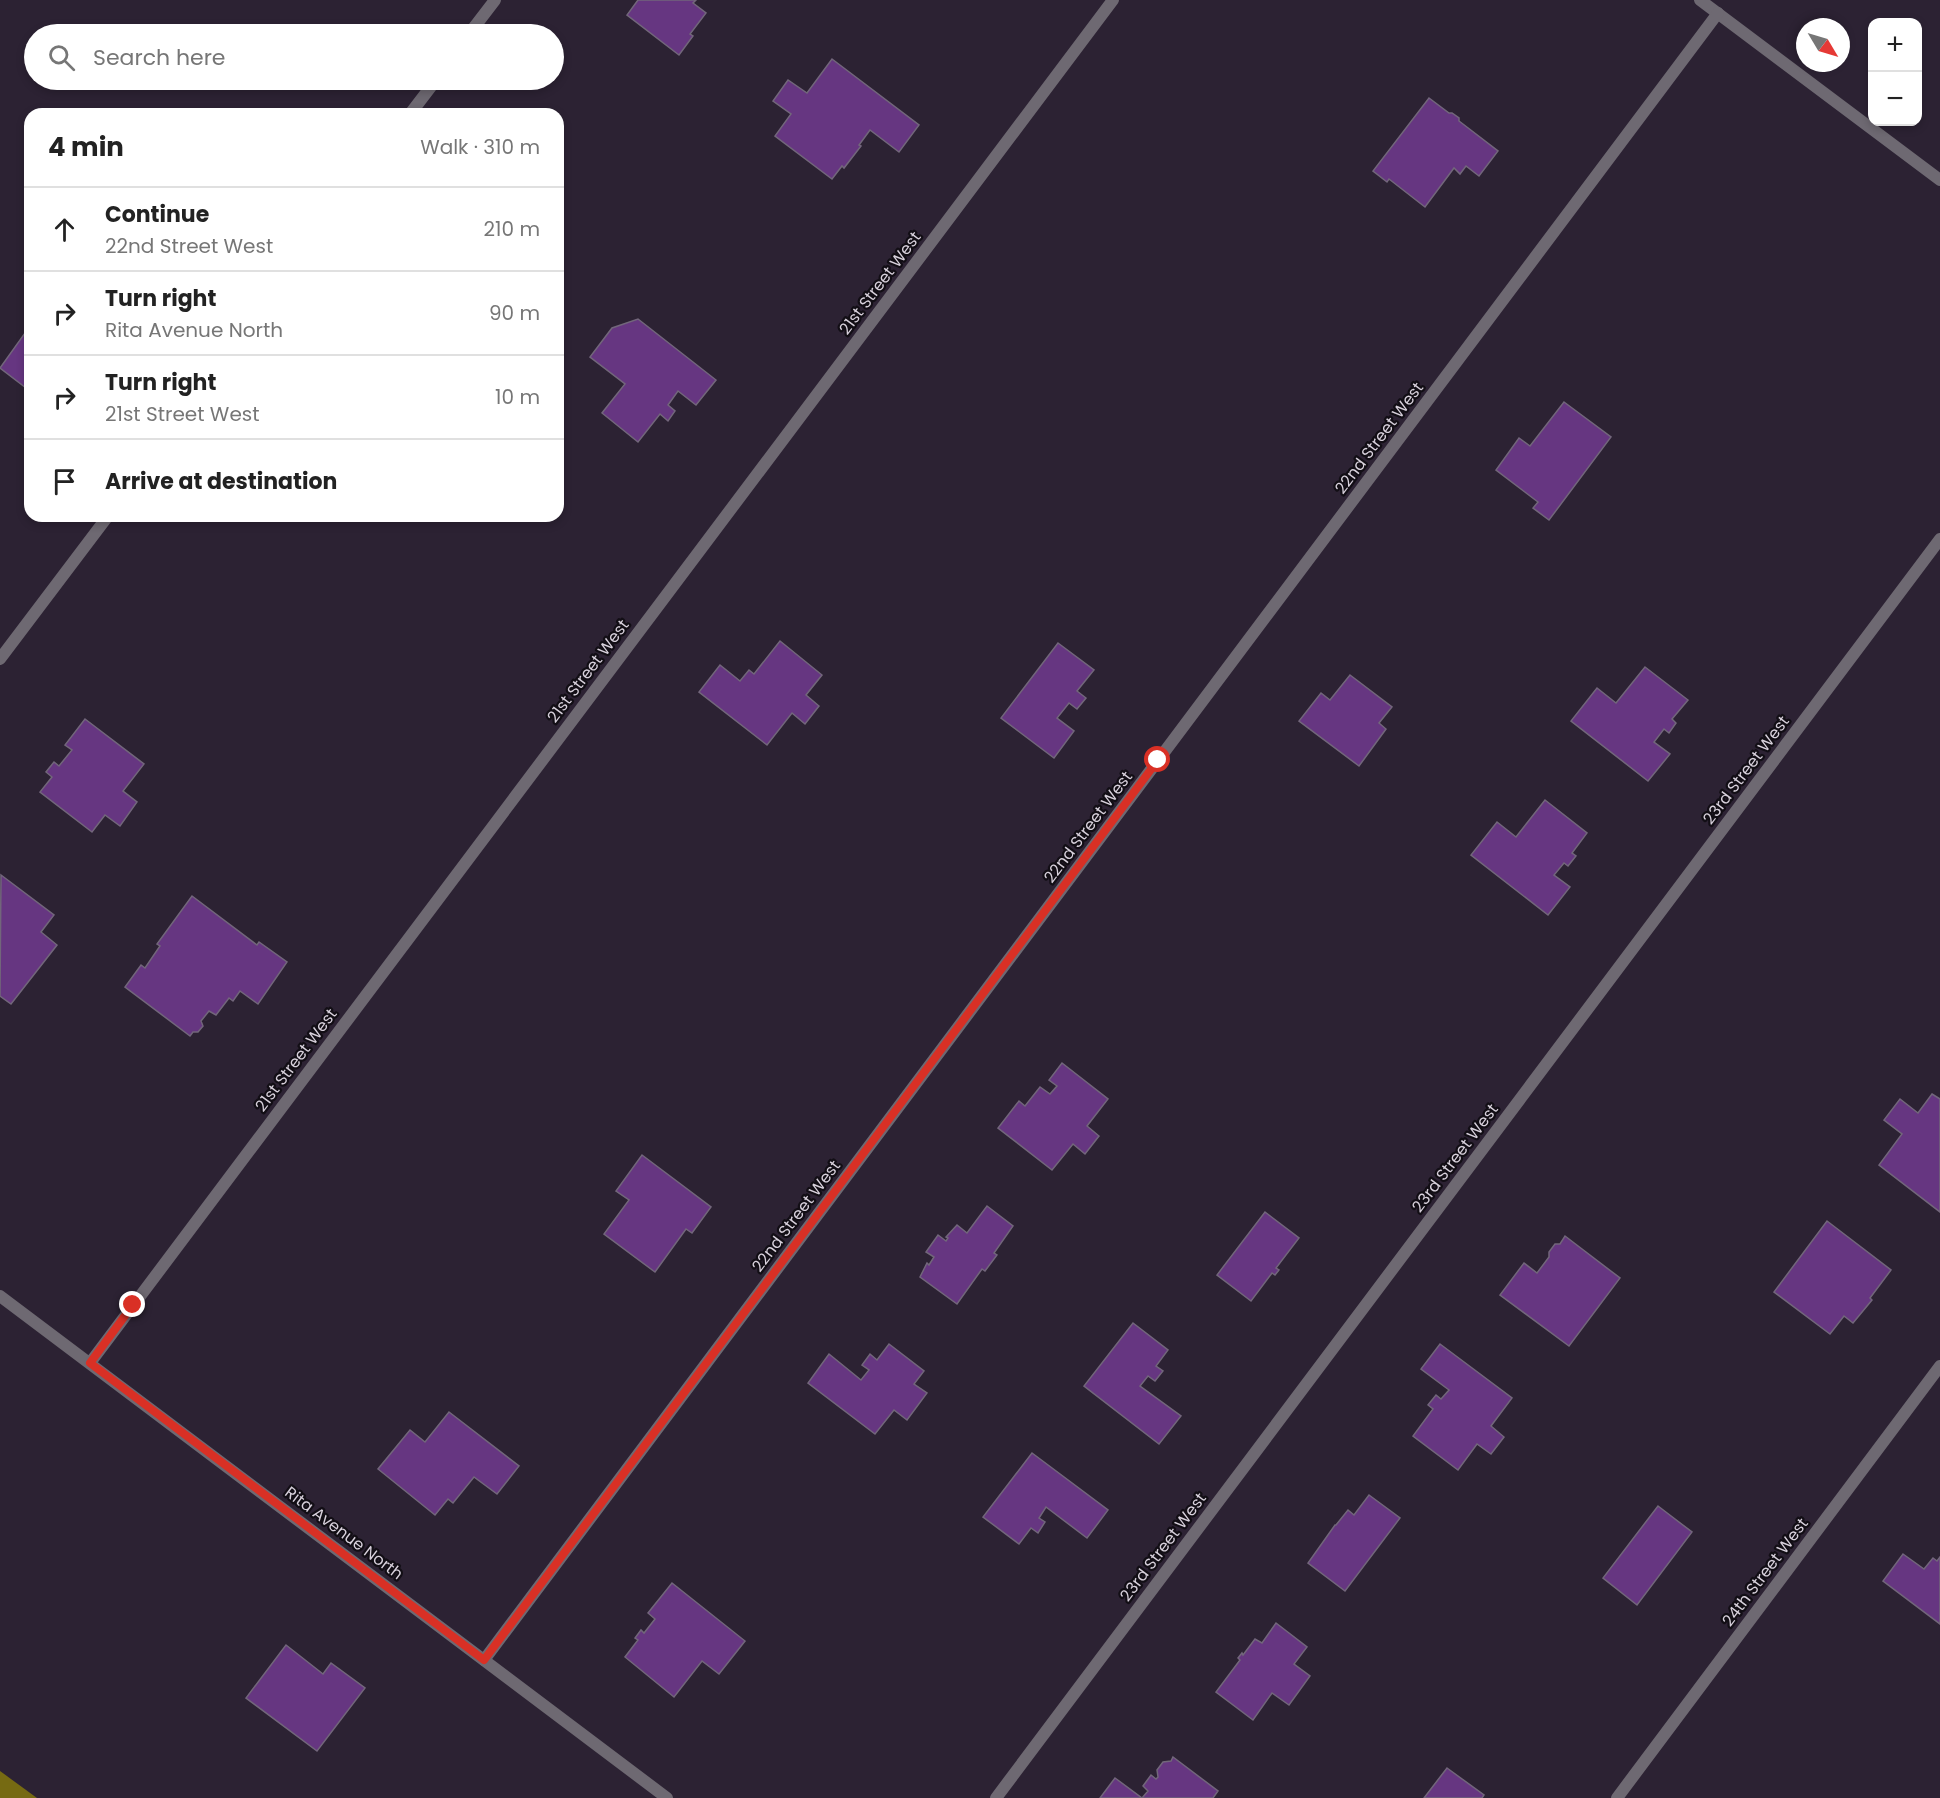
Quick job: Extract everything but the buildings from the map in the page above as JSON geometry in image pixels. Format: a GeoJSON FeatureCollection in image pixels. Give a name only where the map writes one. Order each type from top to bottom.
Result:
{"type":"FeatureCollection","features":[{"type":"Feature","properties":{"kind":"street"},"geometry":{"type":"LineString","coordinates":[[477,24],[495,0]]}},
{"type":"Feature","properties":{"kind":"street","name":"21st Street West"},"geometry":{"type":"LineString","coordinates":[[90,1363],[1113,0]]}},
{"type":"Feature","properties":{"kind":"street"},"geometry":{"type":"LineString","coordinates":[[1700,0],[1940,180]]}},
{"type":"Feature","properties":{"kind":"street","name":"22nd Street West"},"geometry":{"type":"LineString","coordinates":[[484,1660],[1718,13]]}},
{"type":"Feature","properties":{"kind":"street"},"geometry":{"type":"LineString","coordinates":[[415,108],[428,90]]}},
{"type":"Feature","properties":{"kind":"street"},"geometry":{"type":"LineString","coordinates":[[0,659],[103,522]]}},
{"type":"Feature","properties":{"kind":"street","name":"23rd Street West"},"geometry":{"type":"LineString","coordinates":[[996,1798],[1940,539]]}},
{"type":"Feature","properties":{"kind":"street","name":"Rita Avenue North"},"geometry":{"type":"LineString","coordinates":[[0,1296],[667,1798]]}},
{"type":"Feature","properties":{"kind":"street","name":"24th Street West"},"geometry":{"type":"LineString","coordinates":[[1617,1798],[1940,1366]]}},
{"type":"Feature","properties":{"kind":"shaded area"},"geometry":{"type":"Polygon","coordinates":[[[0,1771],[37,1798],[0,1798],[0,1771]]]}},
{"type":"Feature","properties":{"kind":"route"},"geometry":{"type":"LineString","coordinates":[[133,1305],[90,1363],[484,1660],[1158,760]]}}]}
